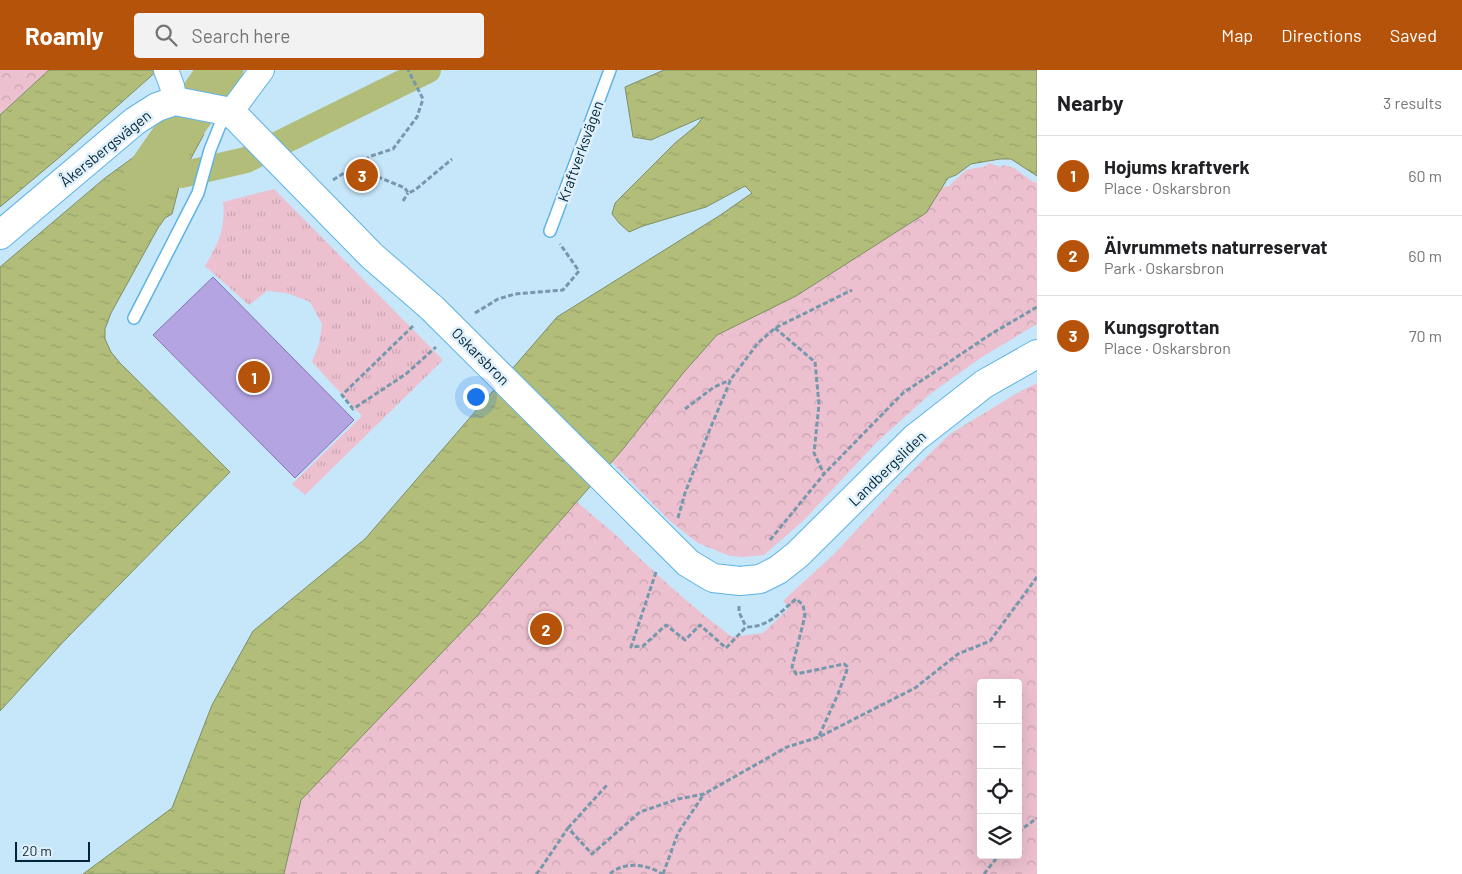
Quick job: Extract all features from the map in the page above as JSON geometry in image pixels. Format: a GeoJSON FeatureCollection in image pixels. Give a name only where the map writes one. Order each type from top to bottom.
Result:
{"type":"FeatureCollection","features":[{"type":"Feature","properties":{"kind":"street"},"geometry":{"type":"LineString","coordinates":[[234,116],[262,70]]}},
{"type":"Feature","properties":{"kind":"street","name":"Åkersbergsvägen"},"geometry":{"type":"LineString","coordinates":[[0,234],[135,121],[157,107],[176,90],[234,116]]}},
{"type":"Feature","properties":{"kind":"street","name":"Oskarsbron"},"geometry":{"type":"LineString","coordinates":[[234,116],[372,256],[432,308],[688,564],[713,578],[740,581]]}},
{"type":"Feature","properties":{"kind":"street","name":"Landbergsliden"},"geometry":{"type":"LineString","coordinates":[[740,581],[760,579],[778,570],[797,555],[915,438],[984,384],[1037,354]]}},
{"type":"Feature","properties":{"kind":"lane","name":"Kraftverksvägen"},"geometry":{"type":"LineString","coordinates":[[550,231],[610,70]]}},
{"type":"Feature","properties":{"kind":"lane"},"geometry":{"type":"LineString","coordinates":[[134,318],[198,193],[210,150],[220,125],[234,116]]}},
{"type":"Feature","properties":{"kind":"path"},"geometry":{"type":"LineString","coordinates":[[305,188],[360,164],[371,156],[393,149],[417,117],[422,99],[408,70]]}},
{"type":"Feature","properties":{"kind":"path"},"geometry":{"type":"LineString","coordinates":[[403,201],[408,193],[415,190],[452,159]]}},
{"type":"Feature","properties":{"kind":"path"},"geometry":{"type":"LineString","coordinates":[[360,164],[371,174],[405,188],[408,193]]}},
{"type":"Feature","properties":{"kind":"path"},"geometry":{"type":"LineString","coordinates":[[473,315],[498,299],[515,294],[563,290],[579,271],[550,231]]}},
{"type":"Feature","properties":{"kind":"path"},"geometry":{"type":"LineString","coordinates":[[676,526],[689,484],[731,379],[758,343],[776,328],[852,290]]}},
{"type":"Feature","properties":{"kind":"path"},"geometry":{"type":"LineString","coordinates":[[768,544],[824,474],[902,393],[991,334],[1037,307]]}},
{"type":"Feature","properties":{"kind":"path"},"geometry":{"type":"LineString","coordinates":[[406,374],[353,409],[342,395],[432,308]]}},
{"type":"Feature","properties":{"kind":"path"},"geometry":{"type":"LineString","coordinates":[[776,328],[815,362],[819,404],[814,453],[824,474]]}},
{"type":"Feature","properties":{"kind":"path"},"geometry":{"type":"LineString","coordinates":[[685,409],[714,387],[731,379]]}},
{"type":"Feature","properties":{"kind":"path"},"geometry":{"type":"LineString","coordinates":[[656,572],[631,647],[642,646],[666,625],[686,640],[700,626],[726,648],[746,627],[767,624],[796,599],[802,605],[805,616],[792,667],[796,674],[844,664],[848,667],[819,737]]}},
{"type":"Feature","properties":{"kind":"path"},"geometry":{"type":"LineString","coordinates":[[568,828],[592,854],[640,812],[678,799],[704,794],[787,747],[819,737],[915,688],[958,654],[990,641],[1037,577]]}},
{"type":"Feature","properties":{"kind":"path"},"geometry":{"type":"LineString","coordinates":[[739,612],[746,627]]}},
{"type":"Feature","properties":{"kind":"path"},"geometry":{"type":"LineString","coordinates":[[536,874],[568,828],[607,786]]}},
{"type":"Feature","properties":{"kind":"path"},"geometry":{"type":"LineString","coordinates":[[610,874],[614,870],[631,864],[656,869],[662,874],[678,833],[704,794]]}},
{"type":"Feature","properties":{"kind":"path"},"geometry":{"type":"LineString","coordinates":[[1022,829],[1037,818]]}},
{"type":"Feature","properties":{"kind":"path"},"geometry":{"type":"LineString","coordinates":[[984,874],[996,859]]}},
{"type":"Feature","properties":{"kind":"green space"},"geometry":{"type":"Polygon","coordinates":[[[0,70],[49,70],[0,115],[0,70]]]}},
{"type":"Feature","properties":{"kind":"green space"},"geometry":{"type":"Polygon","coordinates":[[[989,163],[1000,167],[1004,165],[1014,168],[1037,183],[1037,324],[982,357],[930,394],[877,442],[803,521],[764,555],[730,556],[698,543],[670,521],[564,414],[920,186],[949,186],[966,170],[986,166],[989,163]]]}},
{"type":"Feature","properties":{"kind":"green space"},"geometry":{"type":"Polygon","coordinates":[[[274,189],[443,360],[305,495],[292,484],[362,416],[312,362],[319,344],[322,324],[310,302],[287,293],[267,291],[249,305],[205,266],[220,236],[224,212],[223,202],[274,189]]]}},
{"type":"Feature","properties":{"kind":"green space"},"geometry":{"type":"Polygon","coordinates":[[[1037,383],[1037,874],[264,874],[262,862],[523,441],[576,501],[617,536],[644,563],[732,637],[763,633],[789,608],[783,601],[835,553],[907,476],[950,434],[1037,383]]]}},
{"type":"Feature","properties":{"kind":"water"},"geometry":{"type":"Polygon","coordinates":[[[49,70],[158,70],[0,207],[0,115],[49,70]]]}},
{"type":"Feature","properties":{"kind":"water"},"geometry":{"type":"Polygon","coordinates":[[[664,70],[1037,70],[1037,176],[1011,159],[971,164],[956,175],[948,178],[926,213],[796,296],[717,335],[684,372],[623,449],[476,617],[301,800],[284,874],[83,874],[172,808],[212,705],[253,631],[365,539],[557,317],[719,216],[752,193],[745,186],[706,207],[629,232],[612,214],[615,203],[675,143],[697,125],[703,117],[651,140],[633,137],[625,87],[664,70]]]}},
{"type":"Feature","properties":{"kind":"water"},"geometry":{"type":"Polygon","coordinates":[[[187,128],[204,134],[182,175],[172,214],[165,218],[158,228],[111,313],[105,329],[105,339],[111,352],[120,363],[230,472],[64,641],[0,711],[0,267],[105,178],[138,154],[149,159],[159,158],[172,130],[187,128]]]}},
{"type":"Feature","properties":{"kind":"building"},"geometry":{"type":"Polygon","coordinates":[[[213,277],[354,420],[295,478],[153,335],[213,277]]]}},
{"type":"Feature","properties":{"kind":"waterway"},"geometry":{"type":"LineString","coordinates":[[145,179],[221,70]]}},
{"type":"Feature","properties":{"kind":"waterway"},"geometry":{"type":"LineString","coordinates":[[181,175],[246,160],[428,70]]}},
{"type":"Feature","properties":{"kind":"place","name":"Kungsgrottan"},"geometry":{"type":"Point","coordinates":[362,175]}},
{"type":"Feature","properties":{"kind":"place","name":"Hojums kraftverk"},"geometry":{"type":"Point","coordinates":[254,377]}},
{"type":"Feature","properties":{"kind":"place","name":"Älvrummets naturreservat"},"geometry":{"type":"Point","coordinates":[546,629]}}]}
